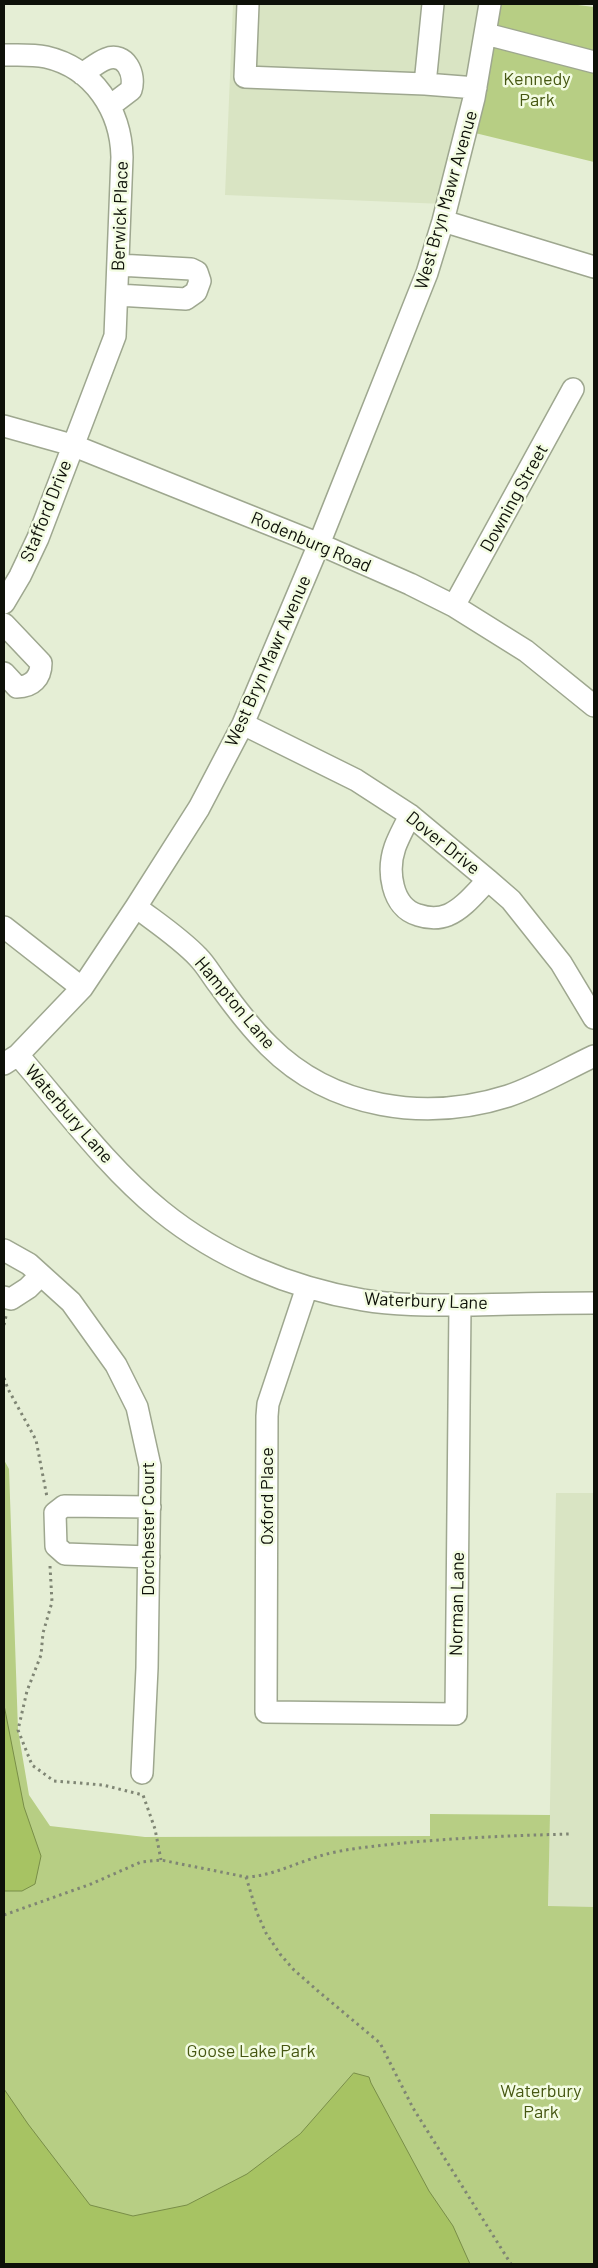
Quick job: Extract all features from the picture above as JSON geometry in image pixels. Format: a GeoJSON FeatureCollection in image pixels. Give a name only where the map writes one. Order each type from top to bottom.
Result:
{"type":"FeatureCollection","features":[{"type":"Feature","properties":{"kind":"street"},"geometry":{"type":"LineString","coordinates":[[248,4],[244,77],[425,84],[476,88]]}},
{"type":"Feature","properties":{"kind":"street"},"geometry":{"type":"LineString","coordinates":[[425,84],[434,4]]}},
{"type":"Feature","properties":{"kind":"street","name":"West Bryn Mawr Avenue"},"geometry":{"type":"LineString","coordinates":[[11,1059],[82,988],[136,907],[198,808],[243,724],[319,544],[400,345],[427,273],[444,221],[476,88],[490,4]]}},
{"type":"Feature","properties":{"kind":"street"},"geometry":{"type":"LineString","coordinates":[[486,34],[594,62]]}},
{"type":"Feature","properties":{"kind":"street","name":"Berwick Place"},"geometry":{"type":"LineString","coordinates":[[4,55],[47,57],[61,62],[82,74],[98,88],[110,106],[119,128],[122,142],[115,336],[72,445]]}},
{"type":"Feature","properties":{"kind":"street"},"geometry":{"type":"LineString","coordinates":[[82,74],[105,59],[112,58],[129,66],[134,78],[131,90],[127,95],[110,106]]}},
{"type":"Feature","properties":{"kind":"street"},"geometry":{"type":"LineString","coordinates":[[444,221],[594,267]]}},
{"type":"Feature","properties":{"kind":"street"},"geometry":{"type":"LineString","coordinates":[[117,295],[186,299],[196,292],[200,281],[197,272],[191,269],[118,265]]}},
{"type":"Feature","properties":{"kind":"street","name":"Downing Street"},"geometry":{"type":"LineString","coordinates":[[454,606],[573,390]]}},
{"type":"Feature","properties":{"kind":"street","name":"Rodenburg Road"},"geometry":{"type":"LineString","coordinates":[[4,426],[72,445],[319,544],[454,606],[526,651],[594,706]]}},
{"type":"Feature","properties":{"kind":"street","name":"Stafford Drive"},"geometry":{"type":"LineString","coordinates":[[4,603],[20,576],[38,538],[72,445]]}},
{"type":"Feature","properties":{"kind":"street"},"geometry":{"type":"LineString","coordinates":[[4,624],[41,663],[41,669],[36,680],[24,687],[17,687],[4,673]]}},
{"type":"Feature","properties":{"kind":"street","name":"Dover Drive"},"geometry":{"type":"LineString","coordinates":[[243,724],[356,780],[410,815],[488,880],[511,900],[560,963],[594,1018]]}},
{"type":"Feature","properties":{"kind":"street"},"geometry":{"type":"LineString","coordinates":[[410,815],[395,848],[392,873],[395,895],[411,913],[428,918],[447,916],[462,906],[488,880]]}},
{"type":"Feature","properties":{"kind":"street","name":"Hampton Lane"},"geometry":{"type":"LineString","coordinates":[[136,907],[199,958],[245,1020],[270,1047],[308,1076],[363,1102],[404,1109],[428,1110],[477,1105],[520,1091],[594,1056]]}},
{"type":"Feature","properties":{"kind":"street"},"geometry":{"type":"LineString","coordinates":[[4,927],[82,988]]}},
{"type":"Feature","properties":{"kind":"street","name":"Waterbury Lane"},"geometry":{"type":"LineString","coordinates":[[11,1059],[115,1167],[162,1211],[192,1234],[224,1253],[268,1274],[307,1287],[364,1300],[417,1305],[594,1303]]}},
{"type":"Feature","properties":{"kind":"street","name":"Dorchester Court"},"geometry":{"type":"LineString","coordinates":[[4,1250],[28,1264],[71,1302],[116,1365],[137,1406],[150,1466],[142,1773]]}},
{"type":"Feature","properties":{"kind":"street"},"geometry":{"type":"LineString","coordinates":[[4,1297],[11,1299],[28,1288],[41,1275]]}},
{"type":"Feature","properties":{"kind":"street","name":"Oxford Place"},"geometry":{"type":"LineString","coordinates":[[266,1712],[268,1404],[307,1287]]}},
{"type":"Feature","properties":{"kind":"street","name":"Norman Lane"},"geometry":{"type":"LineString","coordinates":[[266,1712],[456,1714],[460,1305]]}},
{"type":"Feature","properties":{"kind":"street"},"geometry":{"type":"LineString","coordinates":[[148,1557],[65,1554],[56,1546],[55,1513],[64,1506],[150,1507]]}},
{"type":"Feature","properties":{"kind":"path"},"geometry":{"type":"LineString","coordinates":[[4,1378],[36,1440],[47,1499]]}},
{"type":"Feature","properties":{"kind":"path"},"geometry":{"type":"LineString","coordinates":[[49,1558],[52,1602],[43,1632],[41,1655],[27,1691],[18,1730],[32,1765],[54,1781],[103,1785],[143,1794],[155,1829],[161,1860]]}},
{"type":"Feature","properties":{"kind":"path"},"geometry":{"type":"LineString","coordinates":[[4,1915],[91,1884],[141,1862],[161,1860],[246,1877],[271,1874],[312,1858],[351,1850],[503,1836],[570,1834]]}},
{"type":"Feature","properties":{"kind":"path"},"geometry":{"type":"LineString","coordinates":[[246,1877],[266,1933],[280,1954],[318,1991],[380,2043],[413,2108],[511,2264]]}},
{"type":"Feature","properties":{"kind":"shaded area"},"geometry":{"type":"Polygon","coordinates":[[[233,4],[484,4],[444,204],[225,195],[233,4]]]}},
{"type":"Feature","properties":{"kind":"shaded area"},"geometry":{"type":"Polygon","coordinates":[[[556,1493],[594,1493],[594,1907],[548,1907],[556,1493]]]}},
{"type":"Feature","properties":{"kind":"shaded area"},"geometry":{"type":"Polygon","coordinates":[[[4,1705],[24,1807],[41,1856],[35,1884],[22,1891],[4,1891],[4,1705]]]}},
{"type":"Feature","properties":{"kind":"shaded area"},"geometry":{"type":"Polygon","coordinates":[[[354,2073],[369,2077],[429,2191],[453,2226],[470,2264],[4,2264],[4,2089],[28,2124],[90,2205],[133,2216],[187,2205],[247,2174],[300,2134],[354,2073]]]}},
{"type":"Feature","properties":{"kind":"green space","name":"Kennedy Park"},"geometry":{"type":"Polygon","coordinates":[[[495,4],[570,4],[594,7],[594,162],[471,132],[495,4]]]}},
{"type":"Feature","properties":{"kind":"green space","name":"Goose Lake Park"},"geometry":{"type":"Polygon","coordinates":[[[4,1460],[9,1469],[18,1730],[29,1795],[50,1826],[145,1837],[430,1836],[430,1814],[550,1815],[548,1906],[594,1907],[594,2264],[4,2264],[4,1460]]]}},
{"type":"Feature","properties":{"kind":"park label","name":"Waterbury Park"},"geometry":{"type":"Point","coordinates":[541,2101]}}]}
